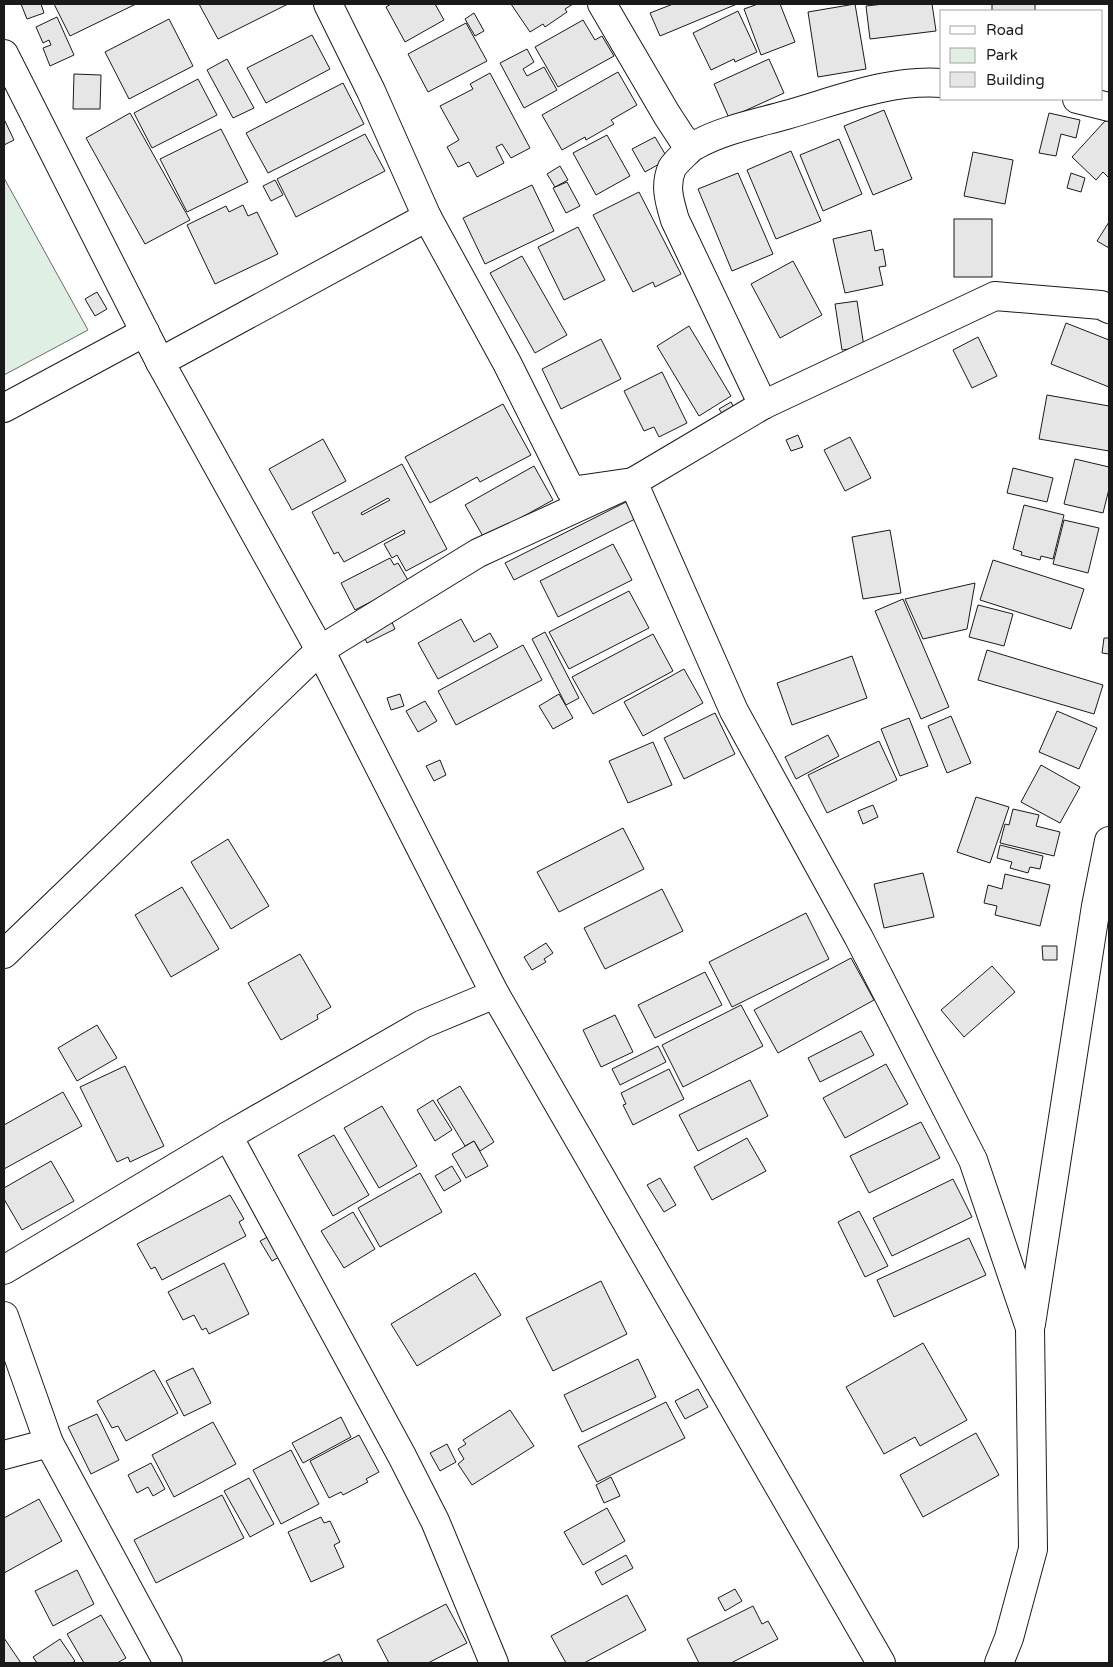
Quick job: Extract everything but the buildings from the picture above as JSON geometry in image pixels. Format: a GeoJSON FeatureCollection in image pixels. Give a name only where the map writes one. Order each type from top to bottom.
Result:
{"type":"FeatureCollection","features":[{"type":"Feature","properties":{"kind":"street"},"geometry":{"type":"LineString","coordinates":[[328,4],[371,92],[427,217],[507,363],[571,491],[633,482]]}},
{"type":"Feature","properties":{"kind":"street"},"geometry":{"type":"LineString","coordinates":[[602,4],[666,115],[682,138],[695,145]]}},
{"type":"Feature","properties":{"kind":"street"},"geometry":{"type":"LineString","coordinates":[[4,54],[160,362],[320,650],[495,994],[880,1663]]}},
{"type":"Feature","properties":{"kind":"street"},"geometry":{"type":"LineString","coordinates":[[763,405],[675,220],[668,198],[672,167],[695,145],[735,129],[886,87],[928,82],[940,83]]}},
{"type":"Feature","properties":{"kind":"street"},"geometry":{"type":"LineString","coordinates":[[1082,100],[1109,107]]}},
{"type":"Feature","properties":{"kind":"street"},"geometry":{"type":"LineString","coordinates":[[160,362],[427,217]]}},
{"type":"Feature","properties":{"kind":"street"},"geometry":{"type":"LineString","coordinates":[[4,954],[320,650],[478,552],[633,482],[763,405],[995,296],[1101,305],[1109,309]]}},
{"type":"Feature","properties":{"kind":"street"},"geometry":{"type":"LineString","coordinates":[[4,408],[145,332]]}},
{"type":"Feature","properties":{"kind":"street"},"geometry":{"type":"LineString","coordinates":[[633,482],[734,711],[859,938],[973,1160],[1030,1328]]}},
{"type":"Feature","properties":{"kind":"street"},"geometry":{"type":"LineString","coordinates":[[999,1663],[1009,1638],[1033,1549],[1030,1328],[1096,906],[1109,842]]}},
{"type":"Feature","properties":{"kind":"street"},"geometry":{"type":"LineString","coordinates":[[4,1270],[228,1136],[423,1024],[495,994]]}},
{"type":"Feature","properties":{"kind":"street"},"geometry":{"type":"LineString","coordinates":[[228,1136],[435,1521],[494,1663]]}},
{"type":"Feature","properties":{"kind":"street"},"geometry":{"type":"LineString","coordinates":[[4,1316],[49,1443],[168,1663]]}},
{"type":"Feature","properties":{"kind":"street"},"geometry":{"type":"LineString","coordinates":[[4,1455],[49,1443]]}},
{"type":"Feature","properties":{"kind":"green space"},"geometry":{"type":"Polygon","coordinates":[[[4,178],[88,330],[4,375],[4,178]]]}}]}
